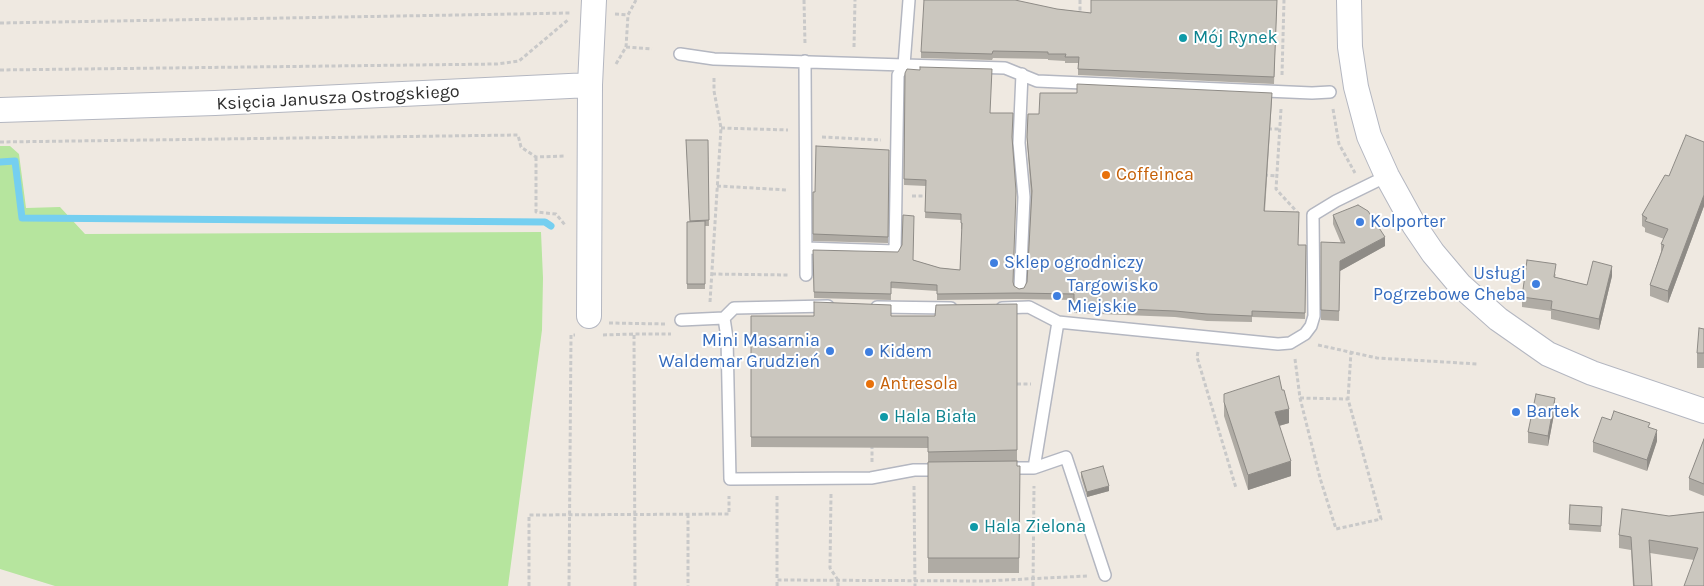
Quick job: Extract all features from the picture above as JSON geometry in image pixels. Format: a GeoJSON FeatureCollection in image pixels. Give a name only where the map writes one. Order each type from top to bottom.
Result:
{"type":"FeatureCollection","features":[{"type":"Feature","properties":{"kind":"street"},"geometry":{"type":"LineString","coordinates":[[1349,0],[1350,47],[1356,87],[1369,136],[1387,176],[1414,225],[1433,254],[1460,286],[1498,319],[1548,354],[1601,376],[1700,408]]}},
{"type":"Feature","properties":{"kind":"street"},"geometry":{"type":"LineString","coordinates":[[589,329],[590,85],[594,6]]}},
{"type":"Feature","properties":{"kind":"street","name":"Księcia Janusza Ostrogskiego"},"geometry":{"type":"LineString","coordinates":[[0,110],[215,103],[590,85]]}},
{"type":"Feature","properties":{"kind":"lane"},"geometry":{"type":"LineString","coordinates":[[806,248],[895,251],[898,75],[904,65],[909,0]]}},
{"type":"Feature","properties":{"kind":"lane"},"geometry":{"type":"LineString","coordinates":[[680,54],[714,59],[1006,68],[1037,81],[1312,93],[1330,92]]}},
{"type":"Feature","properties":{"kind":"lane"},"geometry":{"type":"LineString","coordinates":[[805,61],[806,275]]}},
{"type":"Feature","properties":{"kind":"lane"},"geometry":{"type":"LineString","coordinates":[[1020,288],[1024,197],[1020,143],[1022,74]]}},
{"type":"Feature","properties":{"kind":"lane"},"geometry":{"type":"LineString","coordinates":[[990,308],[1029,307],[1058,322],[1278,344],[1290,343],[1305,334],[1311,326],[1314,316],[1313,215],[1336,201],[1387,176]]}},
{"type":"Feature","properties":{"kind":"lane"},"geometry":{"type":"LineString","coordinates":[[684,320],[724,318],[734,308],[837,306]]}},
{"type":"Feature","properties":{"kind":"lane"},"geometry":{"type":"LineString","coordinates":[[866,307],[961,308]]}},
{"type":"Feature","properties":{"kind":"lane"},"geometry":{"type":"LineString","coordinates":[[724,318],[727,338],[730,479],[871,478],[914,470],[954,470]]}},
{"type":"Feature","properties":{"kind":"lane"},"geometry":{"type":"LineString","coordinates":[[1034,468],[1058,322]]}},
{"type":"Feature","properties":{"kind":"lane"},"geometry":{"type":"LineString","coordinates":[[994,469],[1034,468],[1066,457],[1105,575]]}},
{"type":"Feature","properties":{"kind":"path"},"geometry":{"type":"LineString","coordinates":[[594,6],[628,15],[636,0]]}},
{"type":"Feature","properties":{"kind":"path"},"geometry":{"type":"LineString","coordinates":[[804,0],[805,61]]}},
{"type":"Feature","properties":{"kind":"path"},"geometry":{"type":"LineString","coordinates":[[854,63],[855,0]]}},
{"type":"Feature","properties":{"kind":"path"},"geometry":{"type":"LineString","coordinates":[[1080,0],[1080,16]]}},
{"type":"Feature","properties":{"kind":"path"},"geometry":{"type":"LineString","coordinates":[[1284,0],[1282,91],[1276,189],[1299,214]]}},
{"type":"Feature","properties":{"kind":"path"},"geometry":{"type":"LineString","coordinates":[[0,23],[576,13],[519,61],[497,64],[0,70]]}},
{"type":"Feature","properties":{"kind":"path"},"geometry":{"type":"LineString","coordinates":[[626,47],[652,49]]}},
{"type":"Feature","properties":{"kind":"path"},"geometry":{"type":"LineString","coordinates":[[1274,49],[1283,49]]}},
{"type":"Feature","properties":{"kind":"path"},"geometry":{"type":"LineString","coordinates":[[714,59],[714,91],[721,128],[710,304],[724,318]]}},
{"type":"Feature","properties":{"kind":"path"},"geometry":{"type":"LineString","coordinates":[[721,128],[806,130],[821,137],[897,140]]}},
{"type":"Feature","properties":{"kind":"path"},"geometry":{"type":"LineString","coordinates":[[1260,128],[1280,130]]}},
{"type":"Feature","properties":{"kind":"path"},"geometry":{"type":"LineString","coordinates":[[0,142],[518,135],[521,147],[536,157],[590,156]]}},
{"type":"Feature","properties":{"kind":"path"},"geometry":{"type":"LineString","coordinates":[[1258,175],[1277,176]]}},
{"type":"Feature","properties":{"kind":"path"},"geometry":{"type":"LineString","coordinates":[[712,274],[806,275]]}},
{"type":"Feature","properties":{"kind":"path"},"geometry":{"type":"LineString","coordinates":[[569,586],[571,335],[589,329],[634,334],[688,335],[684,320]]}},
{"type":"Feature","properties":{"kind":"path"},"geometry":{"type":"LineString","coordinates":[[634,334],[635,586]]}},
{"type":"Feature","properties":{"kind":"path"},"geometry":{"type":"LineString","coordinates":[[1199,336],[1197,356],[1236,488]]}},
{"type":"Feature","properties":{"kind":"path"},"geometry":{"type":"LineString","coordinates":[[1352,352],[1348,399],[1381,519],[1336,529],[1320,478],[1300,398],[1295,359],[1290,343],[1322,346],[1352,352],[1377,358],[1478,364]]}},
{"type":"Feature","properties":{"kind":"path"},"geometry":{"type":"LineString","coordinates":[[1300,398],[1348,399]]}},
{"type":"Feature","properties":{"kind":"path"},"geometry":{"type":"LineString","coordinates":[[1033,586],[1034,468]]}},
{"type":"Feature","properties":{"kind":"path"},"geometry":{"type":"LineString","coordinates":[[914,470],[915,586]]}},
{"type":"Feature","properties":{"kind":"path"},"geometry":{"type":"LineString","coordinates":[[831,478],[830,568],[838,580],[838,586]]}},
{"type":"Feature","properties":{"kind":"path"},"geometry":{"type":"LineString","coordinates":[[529,586],[529,515],[729,514],[730,479]]}},
{"type":"Feature","properties":{"kind":"path"},"geometry":{"type":"LineString","coordinates":[[777,479],[777,586]]}},
{"type":"Feature","properties":{"kind":"path"},"geometry":{"type":"LineString","coordinates":[[688,514],[688,586]]}},
{"type":"Feature","properties":{"kind":"path"},"geometry":{"type":"LineString","coordinates":[[777,580],[986,581],[1105,575]]}},
{"type":"Feature","properties":{"kind":"path"},"geometry":{"type":"LineString","coordinates":[[985,586],[986,581]]}},
{"type":"Feature","properties":{"kind":"green space"},"geometry":{"type":"Polygon","coordinates":[[[0,146],[10,146],[19,154],[26,208],[60,207],[85,234],[541,232],[543,278],[542,330],[508,586],[55,586],[0,569],[0,146]]]}},
{"type":"Feature","properties":{"kind":"building","name":"Mój Rynek"},"geometry":{"type":"Polygon","coordinates":[[[924,0],[1015,0],[1057,9],[1091,13],[1091,0],[1277,0],[1274,77],[1078,69],[1079,57],[1065,57],[1066,54],[1048,54],[1048,52],[993,51],[992,54],[921,52],[924,0]]]}},
{"type":"Feature","properties":{"kind":"building"},"geometry":{"type":"Polygon","coordinates":[[[920,67],[992,69],[990,113],[1013,113],[1012,137],[1016,191],[1013,282],[1014,286],[1019,289],[1024,288],[1027,282],[1032,191],[1027,137],[1028,114],[1039,114],[1040,93],[1077,93],[1077,84],[1272,93],[1264,211],[1299,212],[1298,245],[1306,245],[1305,313],[1252,311],[1252,316],[1074,307],[1074,294],[937,294],[937,285],[891,282],[891,294],[814,292],[813,250],[898,252],[902,245],[903,215],[914,216],[913,260],[940,268],[960,270],[961,214],[925,212],[926,180],[904,179],[905,73],[907,69],[920,70],[920,67]]]}},
{"type":"Feature","properties":{"kind":"building"},"geometry":{"type":"Polygon","coordinates":[[[1686,135],[1704,142],[1704,195],[1668,291],[1650,285],[1664,245],[1661,244],[1668,229],[1645,221],[1647,218],[1642,215],[1665,175],[1669,176],[1686,135]]]}},
{"type":"Feature","properties":{"kind":"building"},"geometry":{"type":"Polygon","coordinates":[[[686,140],[708,140],[709,220],[690,221],[686,140]]]}},
{"type":"Feature","properties":{"kind":"building"},"geometry":{"type":"Polygon","coordinates":[[[816,146],[889,150],[888,237],[813,234],[816,146]]]}},
{"type":"Feature","properties":{"kind":"building"},"geometry":{"type":"Polygon","coordinates":[[[1358,205],[1368,211],[1385,237],[1340,261],[1339,311],[1321,310],[1321,242],[1345,243],[1333,215],[1358,205]]]}},
{"type":"Feature","properties":{"kind":"building"},"geometry":{"type":"Polygon","coordinates":[[[705,221],[705,284],[687,284],[687,222],[705,221]]]}},
{"type":"Feature","properties":{"kind":"building"},"geometry":{"type":"Polygon","coordinates":[[[1527,260],[1556,264],[1554,277],[1587,285],[1593,261],[1612,266],[1599,319],[1551,309],[1552,301],[1522,297],[1527,260]]]}},
{"type":"Feature","properties":{"kind":"building","name":"Hala Biała"},"geometry":{"type":"Polygon","coordinates":[[[814,302],[891,305],[891,316],[935,316],[936,305],[1017,304],[1017,450],[928,452],[928,437],[751,437],[751,316],[814,316],[814,302]]]}},
{"type":"Feature","properties":{"kind":"building"},"geometry":{"type":"Polygon","coordinates":[[[1699,328],[1704,329],[1704,353],[1697,353],[1699,328]]]}},
{"type":"Feature","properties":{"kind":"building"},"geometry":{"type":"Polygon","coordinates":[[[1279,376],[1289,409],[1275,412],[1291,461],[1248,475],[1224,402],[1224,394],[1279,376]]]}},
{"type":"Feature","properties":{"kind":"building"},"geometry":{"type":"Polygon","coordinates":[[[1536,394],[1555,398],[1548,436],[1528,432],[1536,394]]]}},
{"type":"Feature","properties":{"kind":"building"},"geometry":{"type":"Polygon","coordinates":[[[1614,411],[1650,423],[1648,427],[1657,430],[1647,460],[1593,442],[1602,417],[1611,420],[1614,411]]]}},
{"type":"Feature","properties":{"kind":"building"},"geometry":{"type":"Polygon","coordinates":[[[1704,439],[1704,484],[1689,478],[1704,439]]]}},
{"type":"Feature","properties":{"kind":"building","name":"Hala Zielona"},"geometry":{"type":"Polygon","coordinates":[[[1017,461],[1017,466],[1020,466],[1019,558],[928,558],[928,462],[1017,461]]]}},
{"type":"Feature","properties":{"kind":"building"},"geometry":{"type":"Polygon","coordinates":[[[1103,466],[1109,486],[1087,492],[1081,472],[1103,466]]]}},
{"type":"Feature","properties":{"kind":"building"},"geometry":{"type":"Polygon","coordinates":[[[1570,505],[1602,507],[1601,526],[1569,524],[1570,505]]]}},
{"type":"Feature","properties":{"kind":"building"},"geometry":{"type":"Polygon","coordinates":[[[1622,509],[1669,516],[1704,512],[1704,586],[1684,586],[1698,548],[1649,540],[1652,586],[1634,586],[1631,537],[1619,535],[1622,509]]]}},
{"type":"Feature","properties":{"kind":"waterway"},"geometry":{"type":"LineString","coordinates":[[0,162],[15,161],[22,218],[545,222],[551,226]]}},
{"type":"Feature","properties":{"kind":"place","name":"Mój Rynek"},"geometry":{"type":"Point","coordinates":[1183,38]}},
{"type":"Feature","properties":{"kind":"place","name":"Coffeinca"},"geometry":{"type":"Point","coordinates":[1106,175]}},
{"type":"Feature","properties":{"kind":"place","name":"Kolporter"},"geometry":{"type":"Point","coordinates":[1360,222]}},
{"type":"Feature","properties":{"kind":"place","name":"Sklep ogrodniczy"},"geometry":{"type":"Point","coordinates":[994,263]}},
{"type":"Feature","properties":{"kind":"place","name":"Usługi Pogrzebowe Cheba"},"geometry":{"type":"Point","coordinates":[1536,284]}},
{"type":"Feature","properties":{"kind":"place","name":"Targowisko Miejskie"},"geometry":{"type":"Point","coordinates":[1057,296]}},
{"type":"Feature","properties":{"kind":"place","name":"Mini Masarnia Waldemar Grudzień"},"geometry":{"type":"Point","coordinates":[830,351]}},
{"type":"Feature","properties":{"kind":"place","name":"Kidem"},"geometry":{"type":"Point","coordinates":[869,352]}},
{"type":"Feature","properties":{"kind":"place","name":"Antresola"},"geometry":{"type":"Point","coordinates":[870,384]}},
{"type":"Feature","properties":{"kind":"place","name":"Bartek"},"geometry":{"type":"Point","coordinates":[1516,412]}},
{"type":"Feature","properties":{"kind":"place","name":"Hala Biała"},"geometry":{"type":"Point","coordinates":[884,417]}},
{"type":"Feature","properties":{"kind":"place","name":"Hala Zielona"},"geometry":{"type":"Point","coordinates":[974,527]}}]}
